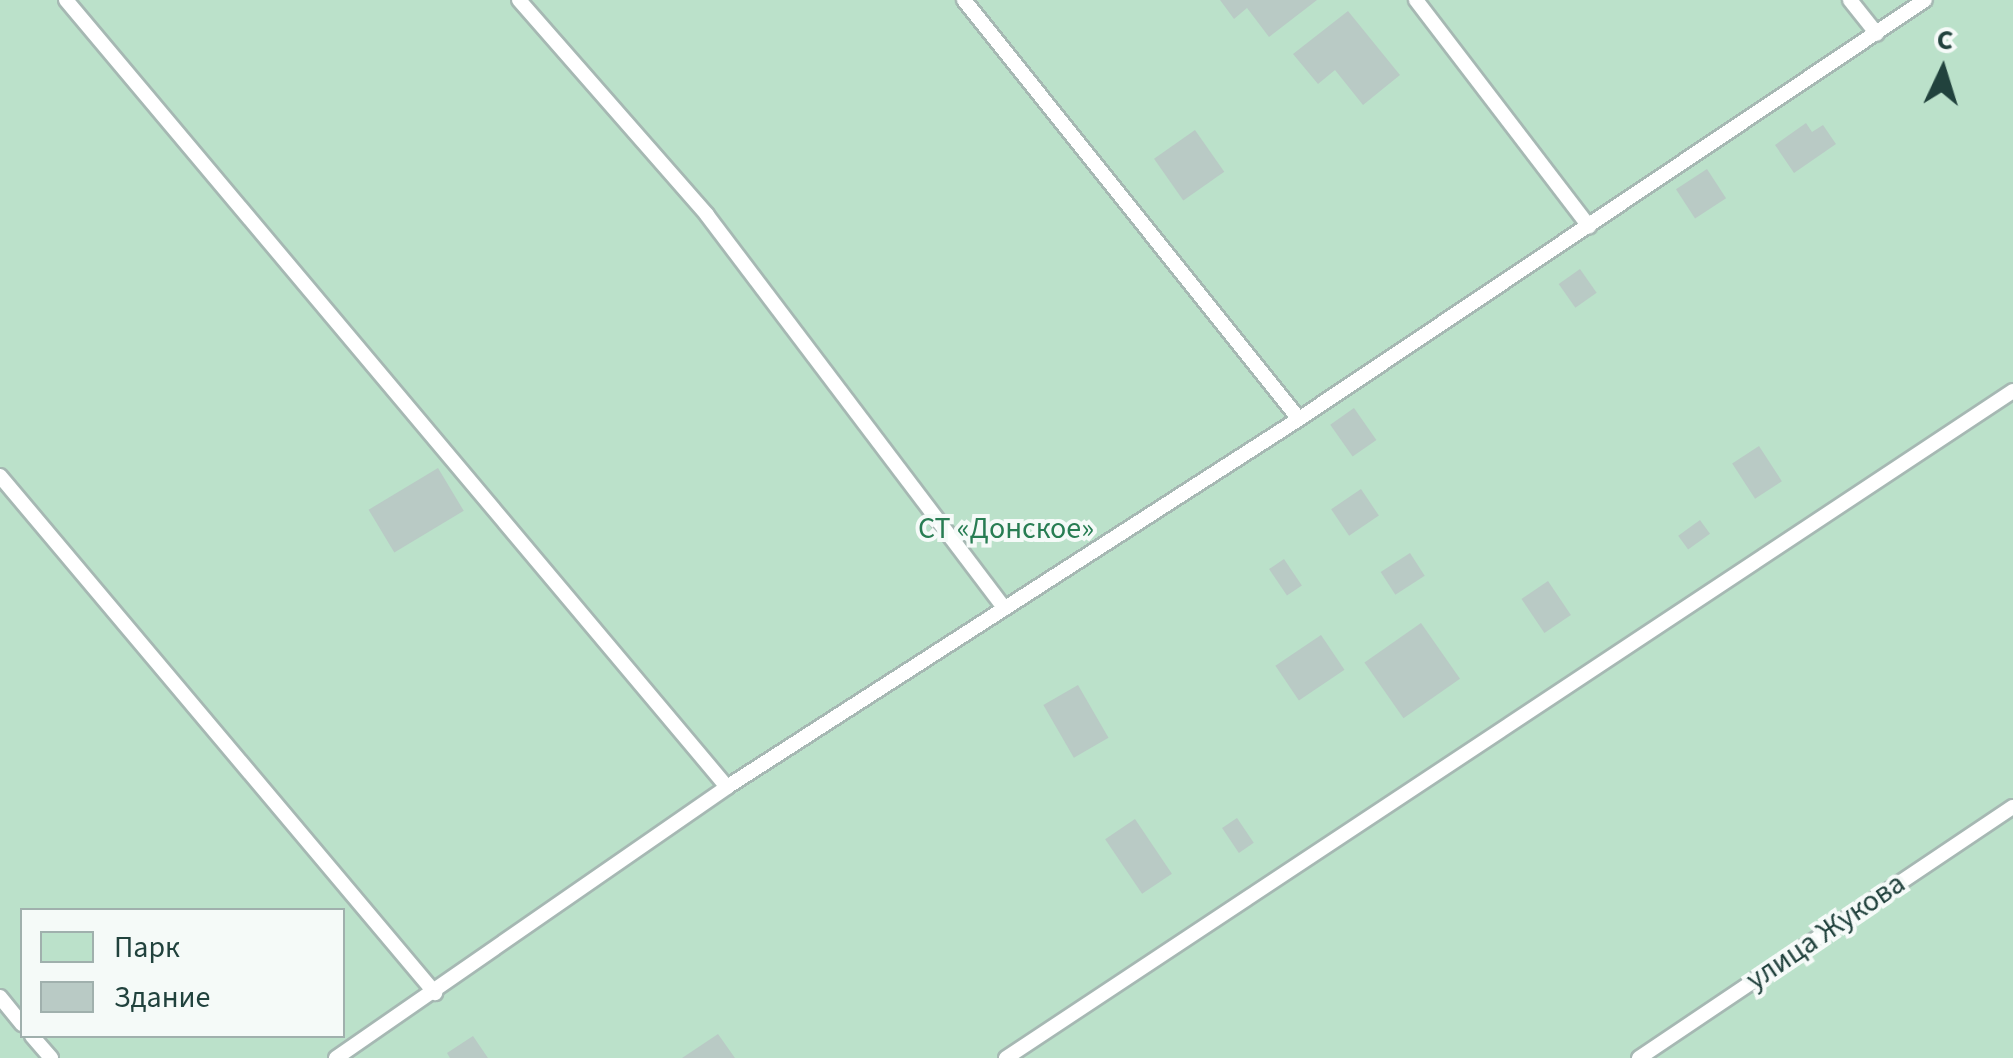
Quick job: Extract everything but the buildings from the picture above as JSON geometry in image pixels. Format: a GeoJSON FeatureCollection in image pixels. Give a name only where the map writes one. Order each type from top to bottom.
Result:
{"type":"FeatureCollection","features":[{"type":"Feature","properties":{"kind":"lane"},"geometry":{"type":"LineString","coordinates":[[66,0],[728,787]]}},
{"type":"Feature","properties":{"kind":"lane"},"geometry":{"type":"LineString","coordinates":[[519,0],[707,215],[1004,608]]}},
{"type":"Feature","properties":{"kind":"lane"},"geometry":{"type":"LineString","coordinates":[[964,0],[1299,419]]}},
{"type":"Feature","properties":{"kind":"lane"},"geometry":{"type":"LineString","coordinates":[[1416,0],[1589,226]]}},
{"type":"Feature","properties":{"kind":"lane"},"geometry":{"type":"LineString","coordinates":[[1850,0],[1877,34]]}},
{"type":"Feature","properties":{"kind":"lane"},"geometry":{"type":"LineString","coordinates":[[336,1058],[728,787],[1299,419],[1925,0]]}},
{"type":"Feature","properties":{"kind":"lane"},"geometry":{"type":"LineString","coordinates":[[1006,1058],[2013,390]]}},
{"type":"Feature","properties":{"kind":"lane"},"geometry":{"type":"LineString","coordinates":[[0,476],[435,993]]}},
{"type":"Feature","properties":{"kind":"lane","name":"улица Жукова"},"geometry":{"type":"LineString","coordinates":[[1640,1058],[2013,807]]}},
{"type":"Feature","properties":{"kind":"lane"},"geometry":{"type":"LineString","coordinates":[[0,997],[20,1022]]}},
{"type":"Feature","properties":{"kind":"lane"},"geometry":{"type":"LineString","coordinates":[[34,1038],[51,1058]]}},
{"type":"Feature","properties":{"kind":"green space","name":"СТ «Донское»"},"geometry":{"type":"Polygon","coordinates":[[[0,0],[2013,0],[2013,1058],[0,1058],[0,0]]]}}]}
